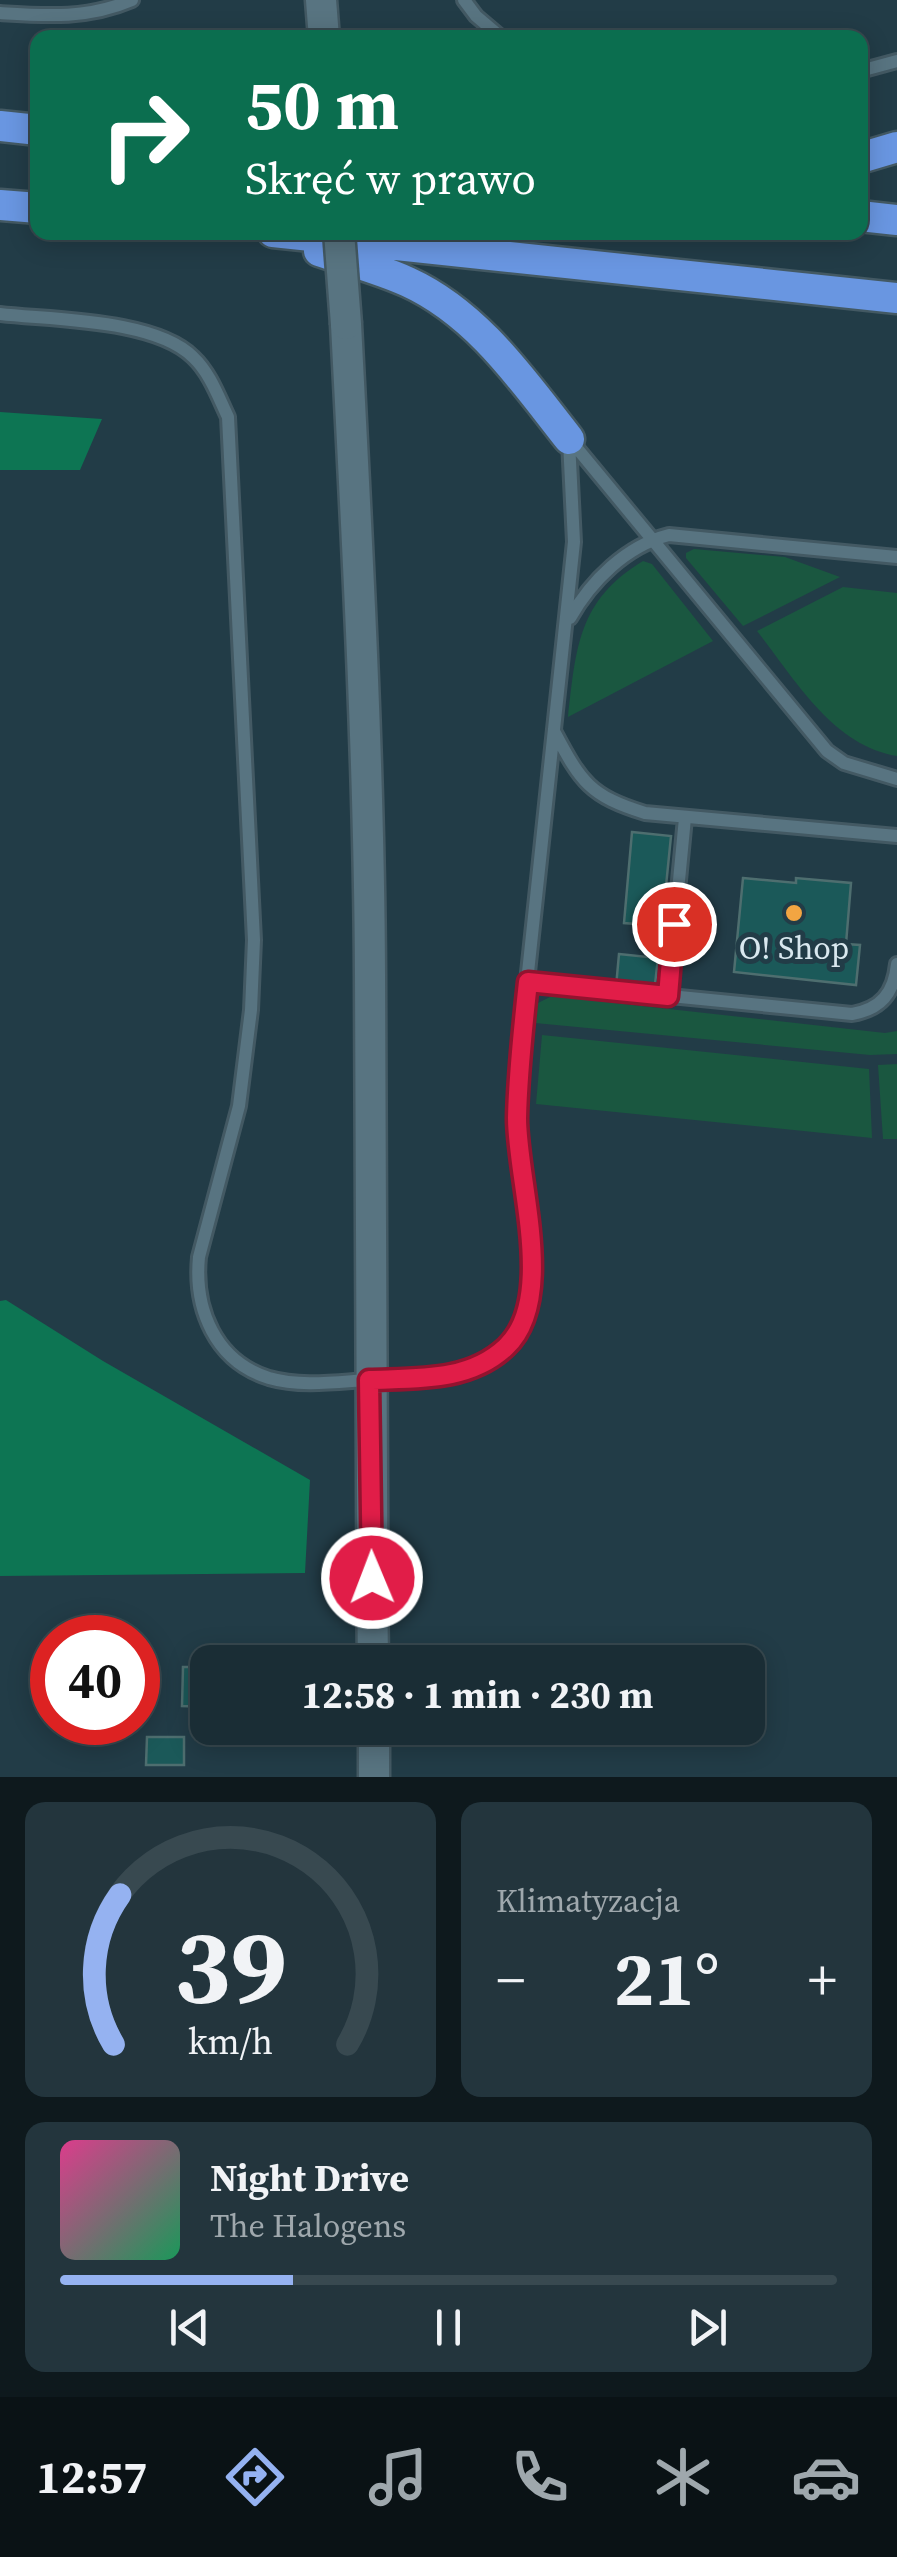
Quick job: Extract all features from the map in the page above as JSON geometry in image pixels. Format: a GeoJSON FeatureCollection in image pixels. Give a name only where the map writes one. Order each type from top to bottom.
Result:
{"type":"FeatureCollection","features":[{"type":"Feature","properties":{"kind":"highway"},"geometry":{"type":"LineString","coordinates":[[0,126],[30,129]]}},
{"type":"Feature","properties":{"kind":"highway"},"geometry":{"type":"LineString","coordinates":[[868,156],[897,148]]}},
{"type":"Feature","properties":{"kind":"highway"},"geometry":{"type":"LineString","coordinates":[[0,204],[30,207]]}},
{"type":"Feature","properties":{"kind":"highway"},"geometry":{"type":"LineString","coordinates":[[868,217],[897,220]]}},
{"type":"Feature","properties":{"kind":"highway"},"geometry":{"type":"LineString","coordinates":[[287,240],[409,282],[449,307],[482,334],[569,439]]}},
{"type":"Feature","properties":{"kind":"highway"},"geometry":{"type":"LineString","coordinates":[[348,240],[897,298]]}},
{"type":"Feature","properties":{"kind":"street"},"geometry":{"type":"LineString","coordinates":[[322,0],[324,30]]}},
{"type":"Feature","properties":{"kind":"street"},"geometry":{"type":"LineString","coordinates":[[340,240],[365,715],[373,1645]]}},
{"type":"Feature","properties":{"kind":"street"},"geometry":{"type":"LineString","coordinates":[[374,1745],[374,1777]]}},
{"type":"Feature","properties":{"kind":"lane"},"geometry":{"type":"LineString","coordinates":[[0,13],[71,16],[104,12],[132,0]]}},
{"type":"Feature","properties":{"kind":"lane"},"geometry":{"type":"LineString","coordinates":[[464,0],[493,30]]}},
{"type":"Feature","properties":{"kind":"lane"},"geometry":{"type":"LineString","coordinates":[[868,70],[897,61]]}},
{"type":"Feature","properties":{"kind":"lane"},"geometry":{"type":"LineString","coordinates":[[0,314],[110,326],[168,341],[190,353],[204,368],[228,416],[254,940],[242,1088],[199,1257],[199,1299],[215,1338],[245,1368],[270,1378],[310,1383],[456,1374],[485,1363],[509,1345],[524,1321],[532,1267],[517,1123],[518,1066],[574,542],[569,439]]}},
{"type":"Feature","properties":{"kind":"lane"},"geometry":{"type":"LineString","coordinates":[[569,439],[828,751],[844,763],[897,779]]}},
{"type":"Feature","properties":{"kind":"lane"},"geometry":{"type":"LineString","coordinates":[[566,626],[583,596],[600,577],[650,540],[686,534],[897,557]]}},
{"type":"Feature","properties":{"kind":"lane"},"geometry":{"type":"LineString","coordinates":[[554,730],[575,769],[591,788],[612,803],[645,813],[685,818],[897,836]]}},
{"type":"Feature","properties":{"kind":"lane"},"geometry":{"type":"LineString","coordinates":[[668,996],[685,818]]}},
{"type":"Feature","properties":{"kind":"lane"},"geometry":{"type":"LineString","coordinates":[[528,982],[852,1014],[872,1011],[886,999],[896,981],[897,964]]}},
{"type":"Feature","properties":{"kind":"green space"},"geometry":{"type":"Polygon","coordinates":[[[0,412],[102,419],[80,470],[0,470],[0,412]]]}},
{"type":"Feature","properties":{"kind":"green space"},"geometry":{"type":"Polygon","coordinates":[[[694,549],[785,557],[840,577],[743,626],[686,558],[686,553],[694,549]]]}},
{"type":"Feature","properties":{"kind":"green space"},"geometry":{"type":"Polygon","coordinates":[[[643,561],[652,564],[713,641],[568,717],[578,648],[593,609],[621,576],[643,561]]]}},
{"type":"Feature","properties":{"kind":"green space"},"geometry":{"type":"Polygon","coordinates":[[[843,587],[897,593],[897,756],[853,739],[834,724],[801,689],[757,631],[843,587]]]}},
{"type":"Feature","properties":{"kind":"green space"},"geometry":{"type":"Polygon","coordinates":[[[552,996],[885,1033],[897,1031],[897,1054],[870,1055],[535,1023],[538,1003],[552,996]]]}},
{"type":"Feature","properties":{"kind":"green space"},"geometry":{"type":"Polygon","coordinates":[[[542,1035],[869,1069],[872,1138],[536,1104],[542,1035]]]}},
{"type":"Feature","properties":{"kind":"green space"},"geometry":{"type":"Polygon","coordinates":[[[897,1064],[897,1139],[883,1139],[878,1065],[897,1064]]]}},
{"type":"Feature","properties":{"kind":"green space"},"geometry":{"type":"Polygon","coordinates":[[[6,1300],[103,1361],[310,1480],[305,1573],[0,1576],[0,1301],[6,1300]]]}},
{"type":"Feature","properties":{"kind":"building"},"geometry":{"type":"Polygon","coordinates":[[[632,832],[671,836],[662,926],[624,923],[632,832]]]}},
{"type":"Feature","properties":{"kind":"building","name":"O! Shop"},"geometry":{"type":"Polygon","coordinates":[[[743,878],[851,883],[846,944],[860,945],[856,985],[734,972],[743,878]]]}},
{"type":"Feature","properties":{"kind":"building"},"geometry":{"type":"Polygon","coordinates":[[[619,954],[658,958],[653,1002],[615,998],[619,954]]]}},
{"type":"Feature","properties":{"kind":"building"},"geometry":{"type":"Polygon","coordinates":[[[183,1667],[190,1667],[190,1706],[182,1706],[183,1667]]]}},
{"type":"Feature","properties":{"kind":"building"},"geometry":{"type":"Polygon","coordinates":[[[160,1737],[184,1737],[184,1765],[146,1765],[147,1745],[160,1745],[160,1737]]]}},
{"type":"Feature","properties":{"kind":"place","name":"O! Shop"},"geometry":{"type":"Point","coordinates":[794,913]}},
{"type":"Feature","properties":{"kind":"route"},"geometry":{"type":"LineString","coordinates":[[372,1578],[369,1380],[456,1374],[485,1363],[509,1345],[524,1321],[532,1267],[517,1123],[518,1066],[528,982],[668,996],[674,924]]}}]}
